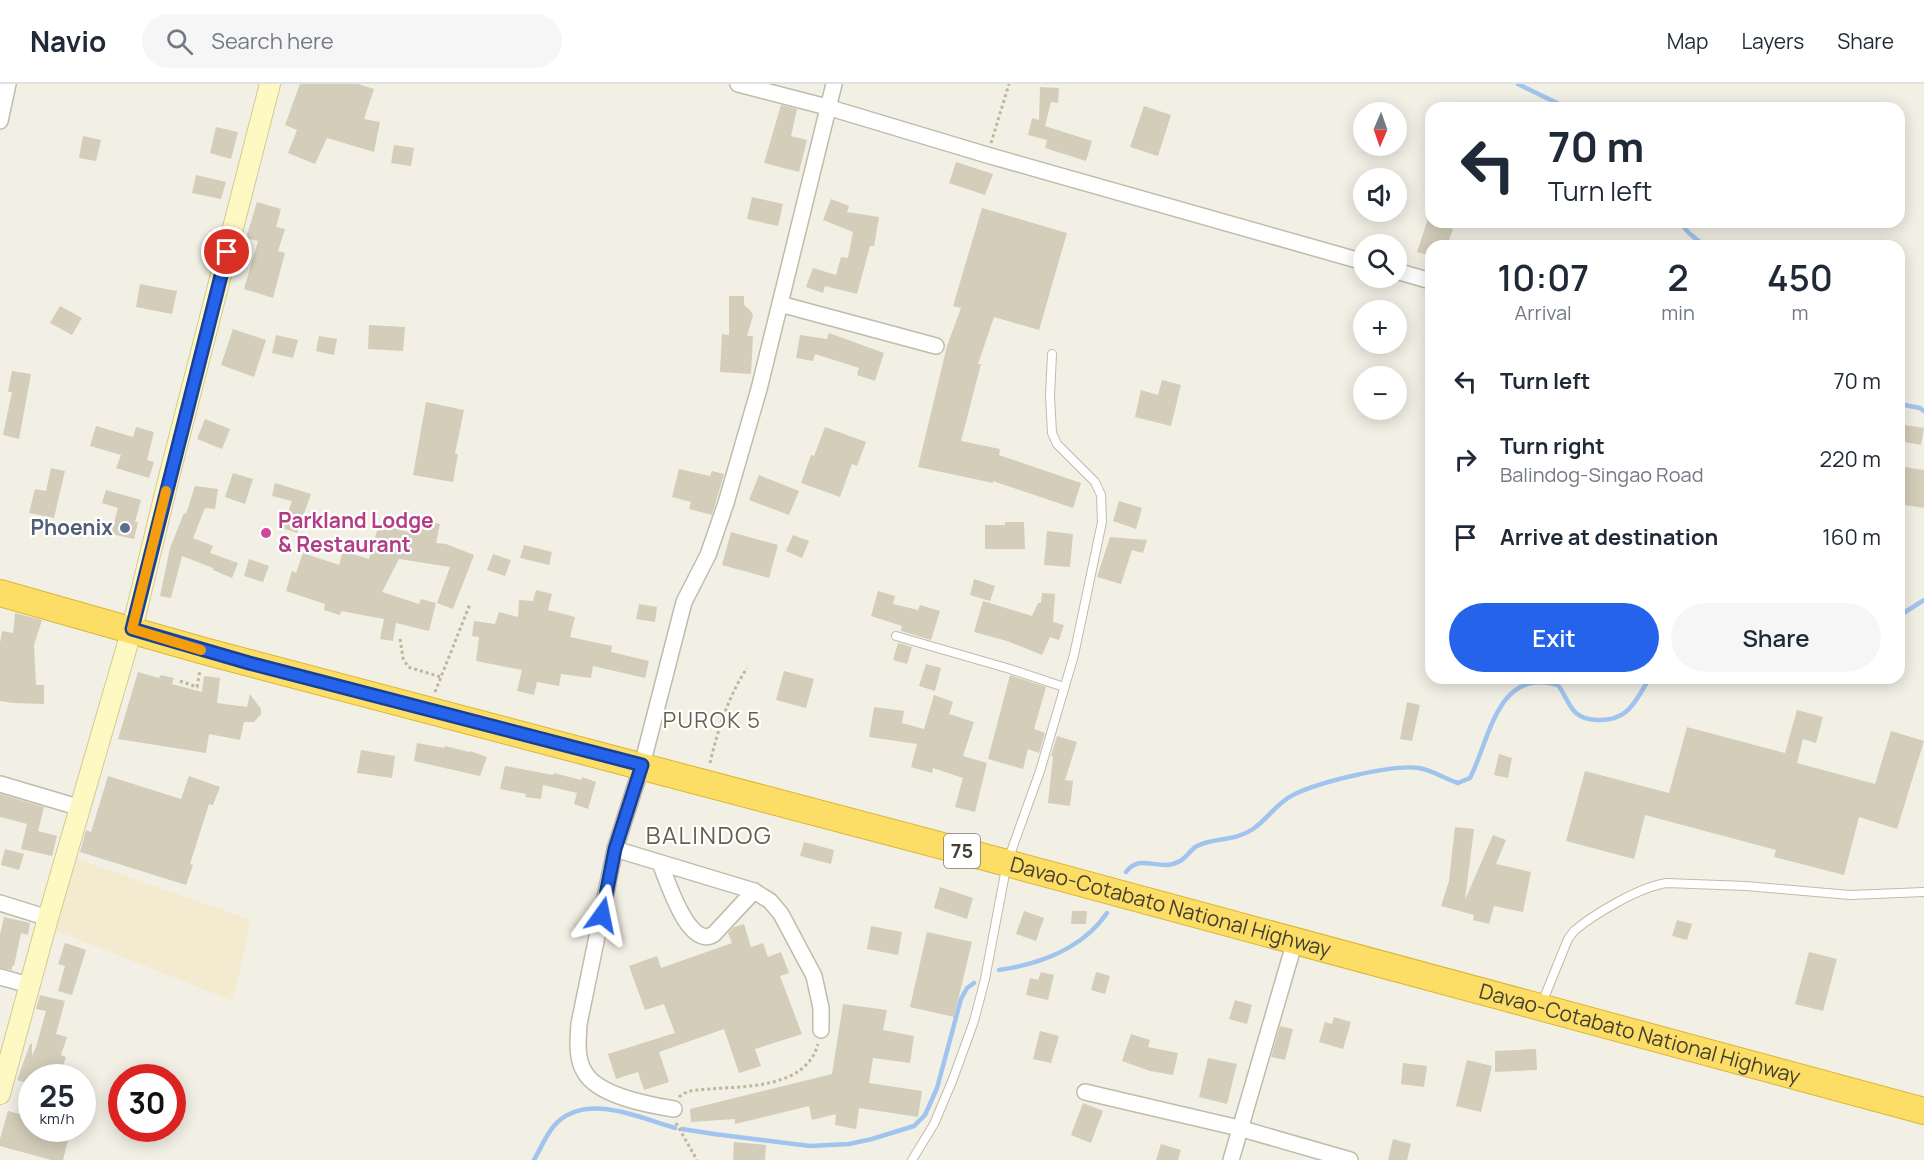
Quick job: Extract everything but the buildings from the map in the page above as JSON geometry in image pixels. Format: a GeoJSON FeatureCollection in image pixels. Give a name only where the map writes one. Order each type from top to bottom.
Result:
{"type":"FeatureCollection","features":[{"type":"Feature","properties":{"kind":"highway","name":"Davao-Cotabato National Highway"},"geometry":{"type":"LineString","coordinates":[[0,593],[204,651],[642,765],[1924,1111]]}},
{"type":"Feature","properties":{"kind":"street"},"geometry":{"type":"LineString","coordinates":[[0,121],[8,84]]}},
{"type":"Feature","properties":{"kind":"street"},"geometry":{"type":"LineString","coordinates":[[0,1094],[48,918],[132,629],[270,84]]}},
{"type":"Feature","properties":{"kind":"street"},"geometry":{"type":"LineString","coordinates":[[738,84],[827,107],[1353,259]]}},
{"type":"Feature","properties":{"kind":"street"},"geometry":{"type":"LineString","coordinates":[[674,1109],[644,1104],[610,1092],[592,1080],[584,1072],[579,1058],[579,1024],[615,849],[642,765],[684,602],[708,555],[723,513],[759,389],[834,84]]}},
{"type":"Feature","properties":{"kind":"street"},"geometry":{"type":"LineString","coordinates":[[1407,274],[1425,279]]}},
{"type":"Feature","properties":{"kind":"street"},"geometry":{"type":"LineString","coordinates":[[780,304],[936,346]]}},
{"type":"Feature","properties":{"kind":"street"},"geometry":{"type":"LineString","coordinates":[[0,784],[81,808]]}},
{"type":"Feature","properties":{"kind":"street"},"geometry":{"type":"LineString","coordinates":[[615,849],[754,891],[770,901],[780,914],[814,976],[821,1008],[821,1030]]}},
{"type":"Feature","properties":{"kind":"street"},"geometry":{"type":"LineString","coordinates":[[660,863],[686,921],[692,931],[701,937],[708,938],[714,934],[754,891]]}},
{"type":"Feature","properties":{"kind":"street"},"geometry":{"type":"LineString","coordinates":[[0,903],[48,918]]}},
{"type":"Feature","properties":{"kind":"street"},"geometry":{"type":"LineString","coordinates":[[1231,1160],[1295,941]]}},
{"type":"Feature","properties":{"kind":"street"},"geometry":{"type":"LineString","coordinates":[[0,977],[29,985]]}},
{"type":"Feature","properties":{"kind":"street"},"geometry":{"type":"LineString","coordinates":[[1085,1092],[1239,1128],[1350,1160]]}},
{"type":"Feature","properties":{"kind":"lane"},"geometry":{"type":"LineString","coordinates":[[912,1160],[934,1124],[974,1021],[985,979],[1006,863],[1040,771],[1079,634],[1102,522],[1101,495],[1095,482],[1057,444],[1052,434],[1050,396],[1052,354]]}},
{"type":"Feature","properties":{"kind":"lane"},"geometry":{"type":"LineString","coordinates":[[896,636],[1064,687]]}},
{"type":"Feature","properties":{"kind":"lane"},"geometry":{"type":"LineString","coordinates":[[1540,1007],[1568,939],[1574,931],[1641,889],[1656,884],[1667,882],[1746,886],[1850,896],[1924,892]]}},
{"type":"Feature","properties":{"kind":"path"},"geometry":{"type":"LineString","coordinates":[[987,155],[1009,84]]}},
{"type":"Feature","properties":{"kind":"path"},"geometry":{"type":"LineString","coordinates":[[427,710],[470,604]]}},
{"type":"Feature","properties":{"kind":"path"},"geometry":{"type":"LineString","coordinates":[[400,639],[403,658],[408,667],[441,677]]}},
{"type":"Feature","properties":{"kind":"path"},"geometry":{"type":"LineString","coordinates":[[180,681],[197,687],[204,651]]}},
{"type":"Feature","properties":{"kind":"path"},"geometry":{"type":"LineString","coordinates":[[706,783],[721,721],[737,682],[747,668]]}},
{"type":"Feature","properties":{"kind":"path"},"geometry":{"type":"LineString","coordinates":[[697,1160],[677,1126],[674,1109],[680,1096],[690,1091],[753,1086],[772,1082],[798,1072],[808,1064],[815,1052],[821,1030]]}},
{"type":"Feature","properties":{"kind":"shaded area"},"geometry":{"type":"Polygon","coordinates":[[[72,857],[251,920],[233,1001],[52,929],[72,857]]]}},
{"type":"Feature","properties":{"kind":"waterway"},"geometry":{"type":"LineString","coordinates":[[1518,84],[1555,102]]}},
{"type":"Feature","properties":{"kind":"waterway"},"geometry":{"type":"LineString","coordinates":[[1684,228],[1698,240]]}},
{"type":"Feature","properties":{"kind":"waterway"},"geometry":{"type":"LineString","coordinates":[[1905,405],[1924,411]]}},
{"type":"Feature","properties":{"kind":"waterway"},"geometry":{"type":"LineString","coordinates":[[1905,612],[1924,600]]}},
{"type":"Feature","properties":{"kind":"waterway"},"geometry":{"type":"LineString","coordinates":[[1126,872],[1138,864],[1172,864],[1182,860],[1197,846],[1204,843],[1246,833],[1289,797],[1338,779],[1407,767],[1424,769],[1458,783],[1470,778],[1499,710],[1509,696],[1521,686],[1530,684]]}},
{"type":"Feature","properties":{"kind":"waterway"},"geometry":{"type":"LineString","coordinates":[[1551,684],[1558,685],[1573,710],[1579,715],[1598,720],[1618,717],[1625,713],[1646,684]]}},
{"type":"Feature","properties":{"kind":"waterway"},"geometry":{"type":"LineString","coordinates":[[999,970],[1045,959],[1073,945],[1086,936],[1107,913]]}},
{"type":"Feature","properties":{"kind":"waterway"},"geometry":{"type":"LineString","coordinates":[[682,1129],[810,1146],[849,1144],[914,1126],[925,1115],[937,1088],[961,999],[967,988],[974,983]]}},
{"type":"Feature","properties":{"kind":"waterway"},"geometry":{"type":"LineString","coordinates":[[534,1160],[553,1127],[565,1116],[579,1110],[595,1109],[628,1113],[675,1128]]}},
{"type":"Feature","properties":{"kind":"slow traffic"},"geometry":{"type":"LineString","coordinates":[[166,491],[132,629],[201,650]]}},
{"type":"Feature","properties":{"kind":"place","name":"Phoenix"},"geometry":{"type":"Point","coordinates":[125,528]}},
{"type":"Feature","properties":{"kind":"place","name":"Parkland Lodge & Restaurant"},"geometry":{"type":"Point","coordinates":[266,533]}},
{"type":"Feature","properties":{"kind":"district","name":"PUROK 5"},"geometry":{"type":"Point","coordinates":[712,720]}},
{"type":"Feature","properties":{"kind":"district","name":"BALINDOG"},"geometry":{"type":"Point","coordinates":[709,836]}},
{"type":"Feature","properties":{"kind":"route"},"geometry":{"type":"LineString","coordinates":[[227,252],[132,629],[249,663],[642,765],[615,849],[602,915]]}}]}
